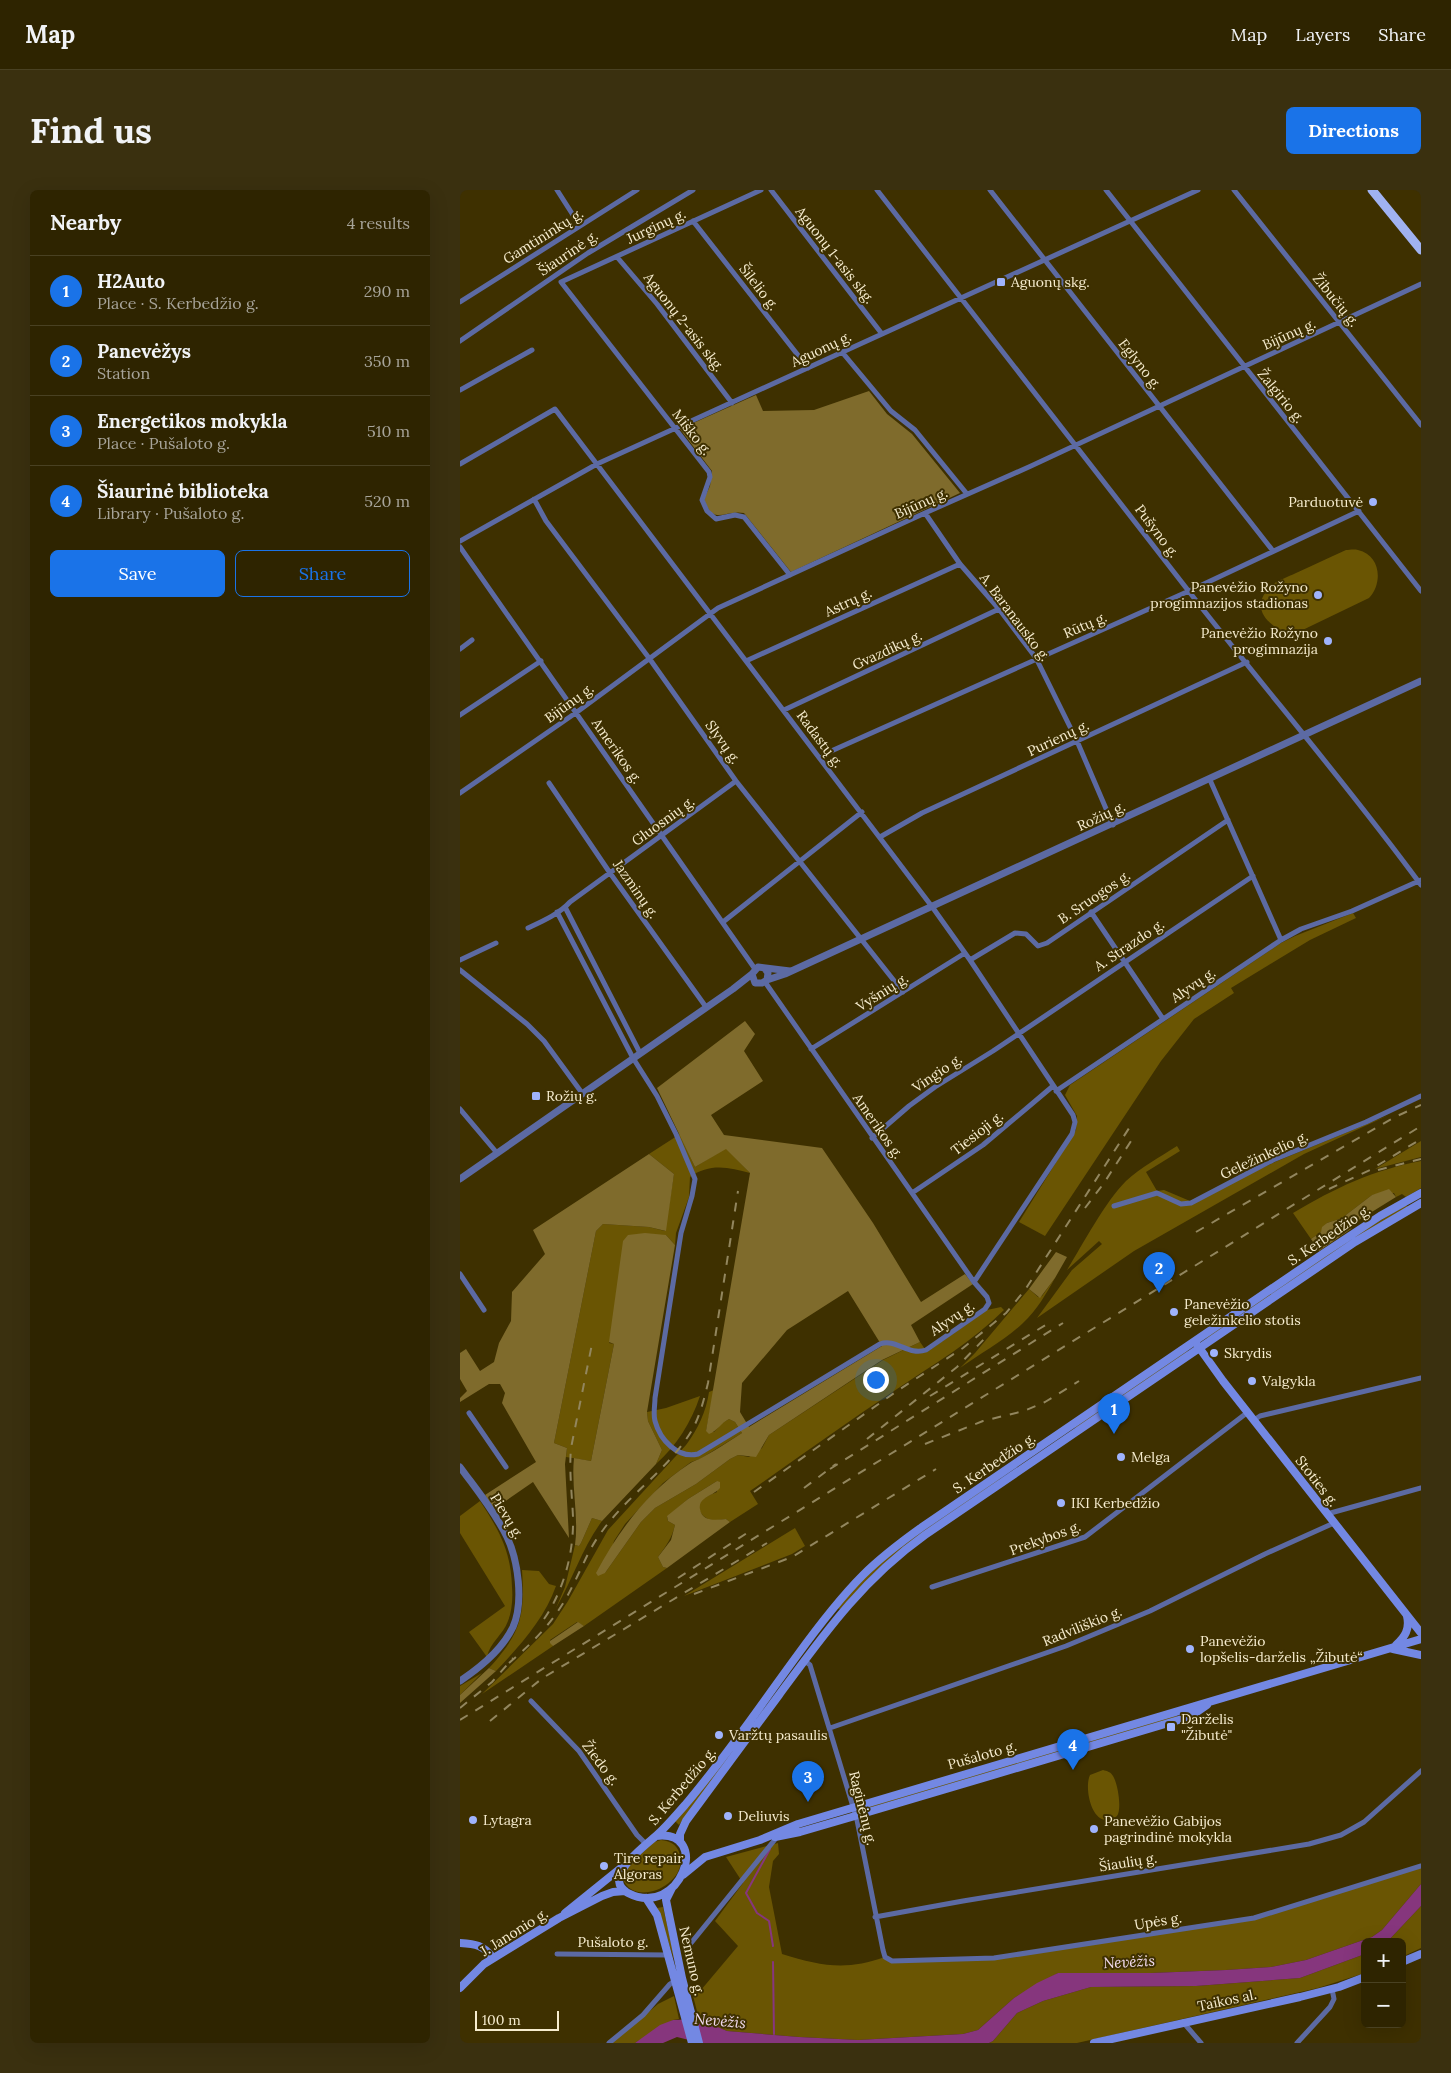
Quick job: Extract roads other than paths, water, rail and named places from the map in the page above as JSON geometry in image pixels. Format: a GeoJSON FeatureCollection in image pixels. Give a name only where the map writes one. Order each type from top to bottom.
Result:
{"type":"FeatureCollection","features":[{"type":"Feature","properties":{"kind":"highway"},"geometry":{"type":"LineString","coordinates":[[1372,190],[1421,250]]}},
{"type":"Feature","properties":{"kind":"main road","name":"S. Kerbedžio g."},"geometry":{"type":"LineString","coordinates":[[656,1836],[700,1787],[829,1614],[863,1575],[904,1540],[1074,1434],[1363,1227],[1420,1198]]}},
{"type":"Feature","properties":{"kind":"main road","name":"S. Kerbedžio g."},"geometry":{"type":"LineString","coordinates":[[680,1842],[680,1834],[686,1821],[804,1660],[848,1603],[891,1561],[1069,1427],[1198,1345]]}},
{"type":"Feature","properties":{"kind":"main road","name":"Stoties g."},"geometry":{"type":"LineString","coordinates":[[1198,1345],[1254,1420],[1421,1633]]}},
{"type":"Feature","properties":{"kind":"main road"},"geometry":{"type":"LineString","coordinates":[[1069,1427],[1074,1434]]}},
{"type":"Feature","properties":{"kind":"main road"},"geometry":{"type":"LineString","coordinates":[[1391,1648],[1407,1632],[1409,1623],[1406,1614]]}},
{"type":"Feature","properties":{"kind":"main road","name":"Pušaloto g."},"geometry":{"type":"LineString","coordinates":[[760,1840],[798,1824],[853,1807],[1421,1638]]}},
{"type":"Feature","properties":{"kind":"main road"},"geometry":{"type":"LineString","coordinates":[[1391,1648],[1421,1655]]}},
{"type":"Feature","properties":{"kind":"main road","name":"Pušaloto g."},"geometry":{"type":"LineString","coordinates":[[685,1854],[694,1858],[705,1857],[760,1840],[800,1832],[855,1816],[1182,1719],[1194,1714],[1213,1700]]}},
{"type":"Feature","properties":{"kind":"main road"},"geometry":{"type":"LineString","coordinates":[[760,1706],[767,1711]]}},
{"type":"Feature","properties":{"kind":"main road"},"geometry":{"type":"LineString","coordinates":[[656,1836],[670,1836],[680,1842],[685,1854],[683,1875],[674,1886],[660,1895],[646,1898],[625,1891],[619,1880],[625,1864],[656,1836]]}},
{"type":"Feature","properties":{"kind":"main road","name":"Pušaloto g."},"geometry":{"type":"LineString","coordinates":[[683,1875],[705,1857]]}},
{"type":"Feature","properties":{"kind":"main road","name":"J. Janonio g."},"geometry":{"type":"LineString","coordinates":[[559,1918],[625,1864]]}},
{"type":"Feature","properties":{"kind":"main road","name":"Nemuno g."},"geometry":{"type":"LineString","coordinates":[[674,1886],[666,1900],[692,2043]]}},
{"type":"Feature","properties":{"kind":"main road","name":"J. Janonio g."},"geometry":{"type":"LineString","coordinates":[[460,1988],[484,1964],[559,1918],[602,1896],[612,1892],[625,1891]]}},
{"type":"Feature","properties":{"kind":"main road","name":"Nemuno g."},"geometry":{"type":"LineString","coordinates":[[646,1898],[657,1915],[699,2043]]}},
{"type":"Feature","properties":{"kind":"main road"},"geometry":{"type":"LineString","coordinates":[[460,1943],[478,1945],[485,1948],[493,1958]]}},
{"type":"Feature","properties":{"kind":"main road"},"geometry":{"type":"LineString","coordinates":[[1406,1960],[1421,1954]]}},
{"type":"Feature","properties":{"kind":"main road","name":"Taikos al."},"geometry":{"type":"LineString","coordinates":[[1094,2043],[1332,1989],[1361,1978]]}},
{"type":"Feature","properties":{"kind":"street"},"geometry":{"type":"LineString","coordinates":[[557,190],[580,226]]}},
{"type":"Feature","properties":{"kind":"street","name":"Gamtininkų g."},"geometry":{"type":"LineString","coordinates":[[461,299],[637,190]]}},
{"type":"Feature","properties":{"kind":"street","name":"Šiaurinė g."},"geometry":{"type":"LineString","coordinates":[[460,341],[588,253],[693,190]]}},
{"type":"Feature","properties":{"kind":"street","name":"Jurginų g."},"geometry":{"type":"LineString","coordinates":[[561,282],[761,190]]}},
{"type":"Feature","properties":{"kind":"street","name":"Aguonų 1-asis skg."},"geometry":{"type":"LineString","coordinates":[[771,190],[882,334]]}},
{"type":"Feature","properties":{"kind":"street","name":"Pušyno g."},"geometry":{"type":"LineString","coordinates":[[877,190],[1189,591],[1420,882]]}},
{"type":"Feature","properties":{"kind":"street","name":"Eglyno g."},"geometry":{"type":"LineString","coordinates":[[990,190],[1273,551]]}},
{"type":"Feature","properties":{"kind":"street","name":"Žalgirio g."},"geometry":{"type":"LineString","coordinates":[[1106,190],[1421,591]]}},
{"type":"Feature","properties":{"kind":"street","name":"Aguonų g."},"geometry":{"type":"LineString","coordinates":[[460,541],[597,464],[1198,190]]}},
{"type":"Feature","properties":{"kind":"street","name":"Žibučių g."},"geometry":{"type":"LineString","coordinates":[[1234,190],[1421,425]]}},
{"type":"Feature","properties":{"kind":"street","name":"Šilelio g."},"geometry":{"type":"LineString","coordinates":[[693,221],[808,368]]}},
{"type":"Feature","properties":{"kind":"street","name":"Aguonų 2-asis skg."},"geometry":{"type":"LineString","coordinates":[[617,256],[657,304],[732,403]]}},
{"type":"Feature","properties":{"kind":"street","name":"Miško g."},"geometry":{"type":"LineString","coordinates":[[561,282],[709,472],[710,477],[702,500],[707,511],[716,519],[735,515],[744,517],[790,576]]}},
{"type":"Feature","properties":{"kind":"street","name":"Bijūnų g."},"geometry":{"type":"LineString","coordinates":[[460,793],[729,602],[1032,466],[1076,444],[1340,324],[1421,284]]}},
{"type":"Feature","properties":{"kind":"street"},"geometry":{"type":"LineString","coordinates":[[460,390],[532,350]]}},
{"type":"Feature","properties":{"kind":"street"},"geometry":{"type":"LineString","coordinates":[[842,352],[891,411],[915,430],[966,494]]}},
{"type":"Feature","properties":{"kind":"street","name":"Radastų g."},"geometry":{"type":"LineString","coordinates":[[460,464],[555,409],[933,908],[1055,1088]]}},
{"type":"Feature","properties":{"kind":"street","name":"Slyvų g."},"geometry":{"type":"LineString","coordinates":[[534,499],[546,522],[649,658],[736,781],[903,992]]}},
{"type":"Feature","properties":{"kind":"street","name":"Rūtų g."},"geometry":{"type":"LineString","coordinates":[[821,758],[829,752],[1189,591],[1360,512]]}},
{"type":"Feature","properties":{"kind":"street","name":"A. Baranausko g."},"geometry":{"type":"LineString","coordinates":[[925,513],[960,564],[999,609],[1036,658],[1077,741],[1113,825]]}},
{"type":"Feature","properties":{"kind":"street","name":"Amerikos g."},"geometry":{"type":"LineString","coordinates":[[460,547],[723,922],[753,971]]}},
{"type":"Feature","properties":{"kind":"street","name":"Astrų g."},"geometry":{"type":"LineString","coordinates":[[746,661],[960,564]]}},
{"type":"Feature","properties":{"kind":"street","name":"Gvazdikų g."},"geometry":{"type":"LineString","coordinates":[[784,710],[999,609]]}},
{"type":"Feature","properties":{"kind":"street"},"geometry":{"type":"LineString","coordinates":[[460,649],[472,640]]}},
{"type":"Feature","properties":{"kind":"street"},"geometry":{"type":"LineString","coordinates":[[460,715],[541,661]]}},
{"type":"Feature","properties":{"kind":"street","name":"Purienų g."},"geometry":{"type":"LineString","coordinates":[[880,837],[922,813],[1247,662]]}},
{"type":"Feature","properties":{"kind":"street","name":"Rožių g."},"geometry":{"type":"LineString","coordinates":[[734,989],[780,977],[1421,682]]}},
{"type":"Feature","properties":{"kind":"street"},"geometry":{"type":"LineString","coordinates":[[1210,780],[1281,940]]}},
{"type":"Feature","properties":{"kind":"street","name":"Gluosnių g."},"geometry":{"type":"LineString","coordinates":[[528,928],[565,908],[736,781]]}},
{"type":"Feature","properties":{"kind":"street","name":"Jazminų g."},"geometry":{"type":"LineString","coordinates":[[549,783],[610,873],[706,1007]]}},
{"type":"Feature","properties":{"kind":"street"},"geometry":{"type":"LineString","coordinates":[[723,922],[862,812]]}},
{"type":"Feature","properties":{"kind":"street","name":"B. Sruogos g."},"geometry":{"type":"LineString","coordinates":[[970,960],[1015,933],[1026,934],[1038,946],[1047,943],[1228,820]]}},
{"type":"Feature","properties":{"kind":"street","name":"A. Strazdo g."},"geometry":{"type":"LineString","coordinates":[[1018,1033],[1253,876]]}},
{"type":"Feature","properties":{"kind":"street","name":"Alyvų g."},"geometry":{"type":"LineString","coordinates":[[633,1058],[658,1096],[695,1179],[681,1233],[654,1414],[655,1422],[662,1438],[677,1451],[685,1455],[698,1454],[880,1344],[890,1343],[910,1351],[919,1352],[926,1350],[985,1309],[989,1302],[987,1297],[974,1282],[1074,1128],[1074,1118],[1055,1088],[1163,1020],[1281,940],[1301,929],[1352,911],[1420,882]]}},
{"type":"Feature","properties":{"kind":"street"},"geometry":{"type":"LineString","coordinates":[[565,908],[640,1053]]}},
{"type":"Feature","properties":{"kind":"street"},"geometry":{"type":"LineString","coordinates":[[557,912],[633,1058]]}},
{"type":"Feature","properties":{"kind":"street"},"geometry":{"type":"LineString","coordinates":[[1091,912],[1163,1020]]}},
{"type":"Feature","properties":{"kind":"street"},"geometry":{"type":"LineString","coordinates":[[460,960],[496,942]]}},
{"type":"Feature","properties":{"kind":"street","name":"Vyšnių g."},"geometry":{"type":"LineString","coordinates":[[811,1049],[965,953]]}},
{"type":"Feature","properties":{"kind":"street"},"geometry":{"type":"LineString","coordinates":[[753,971],[752,979],[763,982],[768,976],[765,969]]}},
{"type":"Feature","properties":{"kind":"street","name":"Rožių g."},"geometry":{"type":"LineString","coordinates":[[460,1178],[734,989],[753,971],[765,969],[790,971]]}},
{"type":"Feature","properties":{"kind":"street"},"geometry":{"type":"LineString","coordinates":[[460,970],[544,1041],[582,1093]]}},
{"type":"Feature","properties":{"kind":"street","name":"Amerikos g."},"geometry":{"type":"LineString","coordinates":[[763,982],[974,1282]]}},
{"type":"Feature","properties":{"kind":"street","name":"Vingio g."},"geometry":{"type":"LineString","coordinates":[[872,1138],[920,1098],[1018,1033]]}},
{"type":"Feature","properties":{"kind":"street","name":"Tiesioji g."},"geometry":{"type":"LineString","coordinates":[[912,1193],[983,1145],[1055,1088]]}},
{"type":"Feature","properties":{"kind":"street","name":"Geležinkelio g."},"geometry":{"type":"LineString","coordinates":[[1114,1206],[1157,1193],[1181,1204],[1191,1203],[1273,1160],[1366,1122],[1421,1096]]}},
{"type":"Feature","properties":{"kind":"street"},"geometry":{"type":"LineString","coordinates":[[460,1109],[497,1153]]}},
{"type":"Feature","properties":{"kind":"street"},"geometry":{"type":"LineString","coordinates":[[460,1274],[484,1310]]}},
{"type":"Feature","properties":{"kind":"street"},"geometry":{"type":"LineString","coordinates":[[1254,1420],[1260,1416],[1421,1378]]}},
{"type":"Feature","properties":{"kind":"street","name":"Prekybos g."},"geometry":{"type":"LineString","coordinates":[[932,1587],[1085,1537],[1248,1412]]}},
{"type":"Feature","properties":{"kind":"street"},"geometry":{"type":"LineString","coordinates":[[470,1413],[506,1467]]}},
{"type":"Feature","properties":{"kind":"street","name":"Pievų g."},"geometry":{"type":"LineString","coordinates":[[460,1467],[507,1537],[516,1566],[518,1584],[516,1618],[508,1635],[484,1665],[460,1681]]}},
{"type":"Feature","properties":{"kind":"street"},"geometry":{"type":"LineString","coordinates":[[1327,1514],[1421,1488]]}},
{"type":"Feature","properties":{"kind":"street","name":"Radviliškio g."},"geometry":{"type":"LineString","coordinates":[[830,1728],[1066,1646],[1155,1608],[1265,1554],[1334,1523]]}},
{"type":"Feature","properties":{"kind":"street","name":"Raginėnų g."},"geometry":{"type":"LineString","coordinates":[[804,1660],[810,1665],[830,1728],[853,1807],[883,1950],[886,1957],[892,1961]]}},
{"type":"Feature","properties":{"kind":"street","name":"Žiedo g."},"geometry":{"type":"LineString","coordinates":[[531,1701],[580,1751],[637,1835],[646,1844]]}},
{"type":"Feature","properties":{"kind":"street","name":"Šiaulių g."},"geometry":{"type":"LineString","coordinates":[[875,1917],[1309,1844],[1333,1838],[1364,1822],[1421,1771]]}},
{"type":"Feature","properties":{"kind":"street"},"geometry":{"type":"LineString","coordinates":[[687,1948],[776,1836]]}},
{"type":"Feature","properties":{"kind":"street","name":"Upės g."},"geometry":{"type":"LineString","coordinates":[[892,1961],[994,1958],[1254,1918],[1421,1866]]}},
{"type":"Feature","properties":{"kind":"street","name":"Pušaloto g."},"geometry":{"type":"LineString","coordinates":[[557,1954],[669,1955]]}},
{"type":"Feature","properties":{"kind":"street"},"geometry":{"type":"LineString","coordinates":[[609,2043],[644,2015],[670,1984],[679,1979]]}},
{"type":"Feature","properties":{"kind":"street"},"geometry":{"type":"LineString","coordinates":[[1297,2043],[1330,2007],[1334,1999],[1332,1989]]}},
{"type":"Feature","properties":{"kind":"street"},"geometry":{"type":"LineString","coordinates":[[1183,2022],[1201,2043]]}},
{"type":"Feature","properties":{"kind":"waterway"},"geometry":{"type":"LineString","coordinates":[[770,1849],[746,1893],[757,1913],[769,1921],[773,1946]]}},
{"type":"Feature","properties":{"kind":"waterway"},"geometry":{"type":"LineString","coordinates":[[773,1962],[774,2034]]}},
{"type":"Feature","properties":{"kind":"railway"},"geometry":{"type":"LineString","coordinates":[[1196,1232],[1395,1117],[1421,1105]]}},
{"type":"Feature","properties":{"kind":"railway"},"geometry":{"type":"LineString","coordinates":[[754,1492],[897,1391],[963,1348],[1006,1313],[1025,1290],[1133,1122]]}},
{"type":"Feature","properties":{"kind":"railway"},"geometry":{"type":"LineString","coordinates":[[460,1720],[1421,1126]]}},
{"type":"Feature","properties":{"kind":"railway"},"geometry":{"type":"LineString","coordinates":[[1085,1208],[1104,1183],[1133,1138]]}},
{"type":"Feature","properties":{"kind":"railway"},"geometry":{"type":"LineString","coordinates":[[1329,1189],[1370,1170],[1421,1139]]}},
{"type":"Feature","properties":{"kind":"railway"},"geometry":{"type":"LineString","coordinates":[[1378,1170],[1421,1159]]}},
{"type":"Feature","properties":{"kind":"railway"},"geometry":{"type":"LineString","coordinates":[[509,1663],[528,1646],[552,1619],[566,1598],[598,1537],[613,1517],[672,1457],[695,1425],[708,1383],[738,1191]]}},
{"type":"Feature","properties":{"kind":"railway"},"geometry":{"type":"LineString","coordinates":[[930,1396],[1052,1321]]}},
{"type":"Feature","properties":{"kind":"railway"},"geometry":{"type":"LineString","coordinates":[[830,1469],[1063,1323]]}},
{"type":"Feature","properties":{"kind":"railway"},"geometry":{"type":"LineString","coordinates":[[867,1439],[957,1367],[986,1337]]}},
{"type":"Feature","properties":{"kind":"railway"},"geometry":{"type":"LineString","coordinates":[[544,1619],[557,1596],[570,1557],[573,1530],[570,1474],[571,1448],[593,1339]]}},
{"type":"Feature","properties":{"kind":"railway"},"geometry":{"type":"LineString","coordinates":[[925,1444],[983,1421],[1024,1411],[1045,1402],[1079,1381]]}},
{"type":"Feature","properties":{"kind":"railway"},"geometry":{"type":"LineString","coordinates":[[804,1488],[836,1464]]}},
{"type":"Feature","properties":{"kind":"railway"},"geometry":{"type":"LineString","coordinates":[[694,1594],[792,1557],[936,1469]]}},
{"type":"Feature","properties":{"kind":"railway"},"geometry":{"type":"LineString","coordinates":[[678,1578],[747,1533]]}},
{"type":"Feature","properties":{"kind":"railway"},"geometry":{"type":"LineString","coordinates":[[546,1676],[767,1543]]}},
{"type":"Feature","properties":{"kind":"railway"},"geometry":{"type":"LineString","coordinates":[[460,1708],[492,1682],[513,1658]]}},
{"type":"Feature","properties":{"kind":"railway"},"geometry":{"type":"LineString","coordinates":[[490,1721],[545,1676]]}},
{"type":"Feature","properties":{"kind":"place","name":"Aguonų skg."},"geometry":{"type":"Point","coordinates":[1001,282]}},
{"type":"Feature","properties":{"kind":"place","name":"Parduotuvė"},"geometry":{"type":"Point","coordinates":[1373,502]}},
{"type":"Feature","properties":{"kind":"place","name":"Panevėžio Rožyno progimnazijos stadionas"},"geometry":{"type":"Point","coordinates":[1318,595]}},
{"type":"Feature","properties":{"kind":"place","name":"Panevėžio Rožyno progimnazija"},"geometry":{"type":"Point","coordinates":[1328,641]}},
{"type":"Feature","properties":{"kind":"place","name":"Rožių g."},"geometry":{"type":"Point","coordinates":[536,1096]}},
{"type":"Feature","properties":{"kind":"place","name":"Panevėžys"},"geometry":{"type":"Point","coordinates":[1159,1293]}},
{"type":"Feature","properties":{"kind":"place","name":"Panevėžio geležinkelio stotis"},"geometry":{"type":"Point","coordinates":[1174,1312]}},
{"type":"Feature","properties":{"kind":"place","name":"Skrydis"},"geometry":{"type":"Point","coordinates":[1214,1353]}},
{"type":"Feature","properties":{"kind":"place","name":"Valgykla"},"geometry":{"type":"Point","coordinates":[1252,1381]}},
{"type":"Feature","properties":{"kind":"place","name":"H2Auto"},"geometry":{"type":"Point","coordinates":[1114,1434]}},
{"type":"Feature","properties":{"kind":"place","name":"Melga"},"geometry":{"type":"Point","coordinates":[1121,1457]}},
{"type":"Feature","properties":{"kind":"place","name":"IKI Kerbedžio"},"geometry":{"type":"Point","coordinates":[1061,1503]}},
{"type":"Feature","properties":{"kind":"place","name":"Panevėžio lopšelis-darželis „Žibutė“"},"geometry":{"type":"Point","coordinates":[1190,1649]}},
{"type":"Feature","properties":{"kind":"place","name":"Darželis \"Žibutė\""},"geometry":{"type":"Point","coordinates":[1171,1727]}},
{"type":"Feature","properties":{"kind":"place","name":"Varžtų pasaulis"},"geometry":{"type":"Point","coordinates":[719,1735]}},
{"type":"Feature","properties":{"kind":"place","name":"Šiaurinė biblioteka"},"geometry":{"type":"Point","coordinates":[1073,1770]}},
{"type":"Feature","properties":{"kind":"place","name":"Energetikos mokykla"},"geometry":{"type":"Point","coordinates":[808,1802]}},
{"type":"Feature","properties":{"kind":"place","name":"Deliuvis"},"geometry":{"type":"Point","coordinates":[728,1816]}},
{"type":"Feature","properties":{"kind":"place","name":"Lytagra"},"geometry":{"type":"Point","coordinates":[473,1820]}},
{"type":"Feature","properties":{"kind":"place","name":"Panevėžio Gabijos pagrindinė mokykla"},"geometry":{"type":"Point","coordinates":[1094,1829]}},
{"type":"Feature","properties":{"kind":"place","name":"Tire repair Algoras"},"geometry":{"type":"Point","coordinates":[604,1866]}},
{"type":"Feature","properties":{"kind":"water label","name":"Nevėžis"},"geometry":{"type":"Point","coordinates":[1129,1962]}},
{"type":"Feature","properties":{"kind":"water label","name":"Nevėžis"},"geometry":{"type":"Point","coordinates":[720,2021]}}]}
